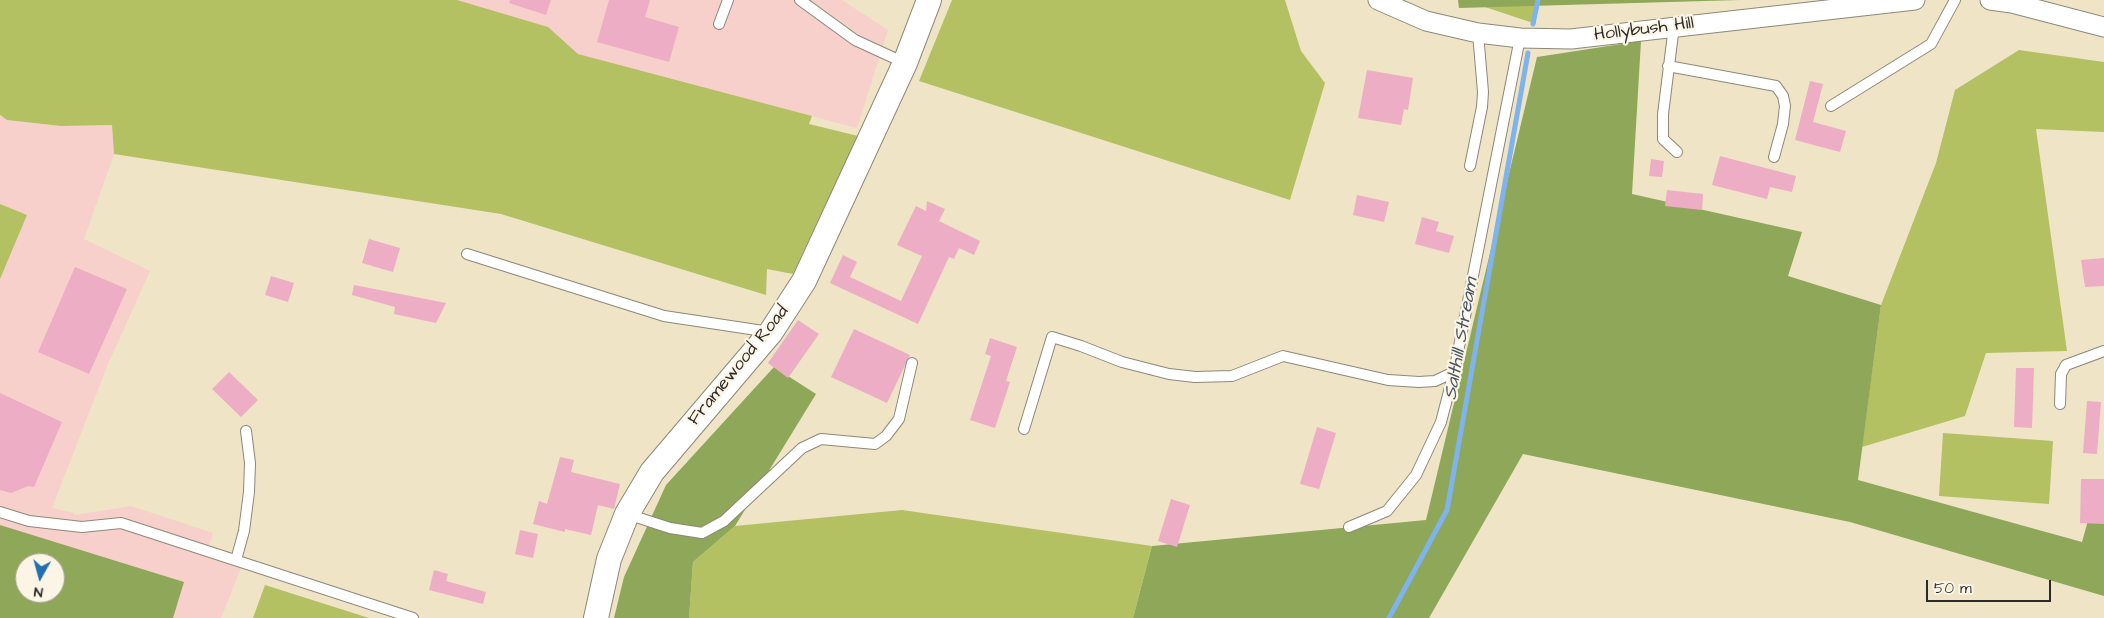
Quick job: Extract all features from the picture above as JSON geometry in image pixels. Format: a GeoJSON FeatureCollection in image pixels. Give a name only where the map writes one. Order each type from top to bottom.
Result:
{"type":"FeatureCollection","features":[{"type":"Feature","properties":{"kind":"street","name":"Framewood Road"},"geometry":{"type":"LineString","coordinates":[[596,618],[609,559],[627,514],[652,472],[771,332],[804,281],[905,63],[929,0]]}},
{"type":"Feature","properties":{"kind":"street","name":"Hollybush Hill"},"geometry":{"type":"LineString","coordinates":[[1378,0],[1426,21],[1478,33],[1520,38],[1571,39],[1915,0]]}},
{"type":"Feature","properties":{"kind":"street"},"geometry":{"type":"LineString","coordinates":[[1990,0],[2012,3],[2104,27]]}},
{"type":"Feature","properties":{"kind":"lane"},"geometry":{"type":"LineString","coordinates":[[719,24],[728,0]]}},
{"type":"Feature","properties":{"kind":"lane"},"geometry":{"type":"LineString","coordinates":[[800,0],[855,40],[905,63]]}},
{"type":"Feature","properties":{"kind":"lane"},"geometry":{"type":"LineString","coordinates":[[1831,106],[1932,44],[1955,0]]}},
{"type":"Feature","properties":{"kind":"lane"},"geometry":{"type":"LineString","coordinates":[[1674,26],[1668,66],[1663,139],[1677,152]]}},
{"type":"Feature","properties":{"kind":"lane"},"geometry":{"type":"LineString","coordinates":[[1470,166],[1482,107],[1483,92],[1478,33]]}},
{"type":"Feature","properties":{"kind":"lane"},"geometry":{"type":"LineString","coordinates":[[1349,527],[1387,511],[1416,475],[1441,422],[1454,372],[1520,38]]}},
{"type":"Feature","properties":{"kind":"lane"},"geometry":{"type":"LineString","coordinates":[[1668,66],[1776,86],[1783,96],[1785,106],[1783,124],[1774,157]]}},
{"type":"Feature","properties":{"kind":"lane"},"geometry":{"type":"LineString","coordinates":[[467,254],[664,316],[771,332]]}},
{"type":"Feature","properties":{"kind":"lane"},"geometry":{"type":"LineString","coordinates":[[1024,429],[1052,337],[1122,362],[1169,374],[1196,377],[1232,376],[1283,356],[1388,380],[1435,381],[1454,372]]}},
{"type":"Feature","properties":{"kind":"lane"},"geometry":{"type":"LineString","coordinates":[[2060,404],[2061,374],[2066,364],[2104,351]]}},
{"type":"Feature","properties":{"kind":"lane"},"geometry":{"type":"LineString","coordinates":[[627,514],[670,528],[702,533],[724,520],[802,448],[821,439],[875,444],[886,436],[899,418],[912,364]]}},
{"type":"Feature","properties":{"kind":"lane"},"geometry":{"type":"LineString","coordinates":[[236,560],[244,531],[250,492],[250,463],[246,431]]}},
{"type":"Feature","properties":{"kind":"lane"},"geometry":{"type":"LineString","coordinates":[[0,512],[29,520],[82,527],[121,523],[413,618]]}},
{"type":"Feature","properties":{"kind":"shaded area"},"geometry":{"type":"Polygon","coordinates":[[[457,0],[842,0],[888,30],[857,128],[579,55],[457,0]]]}},
{"type":"Feature","properties":{"kind":"shaded area"},"geometry":{"type":"Polygon","coordinates":[[[0,116],[7,120],[61,126],[112,125],[114,154],[84,239],[150,271],[108,364],[52,508],[74,513],[75,515],[131,506],[213,533],[206,556],[241,568],[221,618],[0,618],[0,116]]]}},
{"type":"Feature","properties":{"kind":"green space"},"geometry":{"type":"Polygon","coordinates":[[[0,0],[457,0],[548,27],[578,54],[812,116],[809,124],[858,136],[793,274],[767,269],[766,295],[501,214],[114,154],[112,125],[61,126],[7,120],[0,115],[0,0]]]}},
{"type":"Feature","properties":{"kind":"green space"},"geometry":{"type":"Polygon","coordinates":[[[952,0],[1285,0],[1301,51],[1325,83],[1290,200],[919,81],[952,0]]]}},
{"type":"Feature","properties":{"kind":"green space"},"geometry":{"type":"Polygon","coordinates":[[[1458,0],[1740,0],[1459,8],[1458,0]]]}},
{"type":"Feature","properties":{"kind":"green space"},"geometry":{"type":"Polygon","coordinates":[[[1464,0],[1535,0],[1536,24],[1464,0]]]}},
{"type":"Feature","properties":{"kind":"green space"},"geometry":{"type":"Polygon","coordinates":[[[1641,41],[1632,194],[1802,232],[1788,276],[1881,305],[1858,480],[2082,542],[2089,517],[2104,520],[2104,596],[1850,522],[1523,454],[1429,618],[1133,618],[1152,546],[1426,520],[1537,57],[1641,41]]]}},
{"type":"Feature","properties":{"kind":"green space"},"geometry":{"type":"Polygon","coordinates":[[[2019,50],[2104,62],[2104,132],[2036,129],[2067,351],[1986,353],[1965,416],[1862,447],[1881,305],[1936,163],[1955,90],[2019,50]]]}},
{"type":"Feature","properties":{"kind":"green space"},"geometry":{"type":"Polygon","coordinates":[[[0,204],[27,215],[0,279],[0,204]]]}},
{"type":"Feature","properties":{"kind":"green space"},"geometry":{"type":"Polygon","coordinates":[[[774,367],[816,394],[735,526],[693,562],[689,618],[614,618],[624,577],[666,485],[774,367]]]}},
{"type":"Feature","properties":{"kind":"green space"},"geometry":{"type":"Polygon","coordinates":[[[1943,433],[2053,441],[2049,504],[1939,496],[1943,433]]]}},
{"type":"Feature","properties":{"kind":"green space"},"geometry":{"type":"Polygon","coordinates":[[[902,510],[1152,546],[1133,618],[689,618],[693,562],[735,526],[902,510]]]}},
{"type":"Feature","properties":{"kind":"green space"},"geometry":{"type":"Polygon","coordinates":[[[0,525],[184,582],[173,618],[0,618],[0,525]]]}},
{"type":"Feature","properties":{"kind":"green space"},"geometry":{"type":"Polygon","coordinates":[[[265,585],[369,618],[253,618],[265,585]]]}},
{"type":"Feature","properties":{"kind":"building"},"geometry":{"type":"Polygon","coordinates":[[[510,0],[551,0],[546,15],[509,3],[510,0]]]}},
{"type":"Feature","properties":{"kind":"building"},"geometry":{"type":"Polygon","coordinates":[[[609,0],[650,0],[645,17],[679,27],[669,62],[597,42],[609,0]]]}},
{"type":"Feature","properties":{"kind":"building"},"geometry":{"type":"Polygon","coordinates":[[[1367,70],[1413,78],[1408,110],[1404,109],[1401,125],[1358,118],[1367,70]]]}},
{"type":"Feature","properties":{"kind":"building"},"geometry":{"type":"Polygon","coordinates":[[[1810,81],[1823,84],[1813,122],[1846,131],[1840,152],[1795,140],[1810,81]]]}},
{"type":"Feature","properties":{"kind":"building"},"geometry":{"type":"Polygon","coordinates":[[[1720,156],[1796,176],[1792,192],[1770,187],[1767,199],[1712,185],[1720,156]]]}},
{"type":"Feature","properties":{"kind":"building"},"geometry":{"type":"Polygon","coordinates":[[[1651,159],[1664,161],[1662,177],[1649,176],[1651,159]]]}},
{"type":"Feature","properties":{"kind":"building"},"geometry":{"type":"Polygon","coordinates":[[[1667,190],[1703,194],[1702,210],[1665,206],[1667,190]]]}},
{"type":"Feature","properties":{"kind":"building"},"geometry":{"type":"Polygon","coordinates":[[[1357,195],[1389,202],[1384,222],[1353,215],[1357,195]]]}},
{"type":"Feature","properties":{"kind":"building"},"geometry":{"type":"Polygon","coordinates":[[[927,201],[945,209],[939,221],[980,241],[974,255],[959,248],[954,259],[949,257],[918,324],[830,283],[843,255],[857,262],[850,277],[901,301],[922,256],[897,245],[916,206],[926,211],[927,201]]]}},
{"type":"Feature","properties":{"kind":"building"},"geometry":{"type":"Polygon","coordinates":[[[1422,217],[1439,222],[1436,231],[1454,236],[1449,253],[1415,244],[1422,217]]]}},
{"type":"Feature","properties":{"kind":"building"},"geometry":{"type":"Polygon","coordinates":[[[369,239],[400,248],[393,272],[362,263],[369,239]]]}},
{"type":"Feature","properties":{"kind":"building"},"geometry":{"type":"Polygon","coordinates":[[[2104,258],[2104,286],[2085,287],[2081,260],[2104,258]]]}},
{"type":"Feature","properties":{"kind":"building"},"geometry":{"type":"Polygon","coordinates":[[[75,267],[127,289],[89,374],[38,352],[75,267]]]}},
{"type":"Feature","properties":{"kind":"building"},"geometry":{"type":"Polygon","coordinates":[[[271,276],[294,283],[288,302],[265,295],[271,276]]]}},
{"type":"Feature","properties":{"kind":"building"},"geometry":{"type":"Polygon","coordinates":[[[354,285],[446,303],[436,323],[394,314],[395,307],[352,295],[354,285]]]}},
{"type":"Feature","properties":{"kind":"building"},"geometry":{"type":"Polygon","coordinates":[[[798,320],[819,334],[788,378],[768,363],[798,320]]]}},
{"type":"Feature","properties":{"kind":"building"},"geometry":{"type":"Polygon","coordinates":[[[854,329],[910,355],[887,403],[831,377],[854,329]]]}},
{"type":"Feature","properties":{"kind":"building"},"geometry":{"type":"Polygon","coordinates":[[[990,338],[1017,347],[1006,381],[1010,382],[995,428],[970,420],[991,356],[985,354],[990,338]]]}},
{"type":"Feature","properties":{"kind":"building"},"geometry":{"type":"Polygon","coordinates":[[[2016,368],[2034,368],[2032,428],[2014,427],[2016,368]]]}},
{"type":"Feature","properties":{"kind":"building"},"geometry":{"type":"Polygon","coordinates":[[[229,372],[258,400],[241,417],[212,389],[229,372]]]}},
{"type":"Feature","properties":{"kind":"building"},"geometry":{"type":"Polygon","coordinates":[[[0,393],[62,422],[34,487],[28,486],[11,493],[0,490],[0,393]]]}},
{"type":"Feature","properties":{"kind":"building"},"geometry":{"type":"Polygon","coordinates":[[[2087,401],[2101,402],[2097,454],[2083,453],[2087,401]]]}},
{"type":"Feature","properties":{"kind":"building"},"geometry":{"type":"Polygon","coordinates":[[[1317,427],[1336,433],[1319,489],[1300,484],[1317,427]]]}},
{"type":"Feature","properties":{"kind":"building"},"geometry":{"type":"Polygon","coordinates":[[[560,457],[574,460],[571,472],[620,484],[614,509],[598,505],[591,535],[565,529],[565,532],[533,524],[539,501],[547,504],[560,457]]]}},
{"type":"Feature","properties":{"kind":"building"},"geometry":{"type":"Polygon","coordinates":[[[2081,479],[2104,479],[2104,524],[2080,523],[2081,479]]]}},
{"type":"Feature","properties":{"kind":"building"},"geometry":{"type":"Polygon","coordinates":[[[1171,499],[1190,505],[1177,547],[1158,541],[1171,499]]]}},
{"type":"Feature","properties":{"kind":"building"},"geometry":{"type":"Polygon","coordinates":[[[520,530],[538,534],[533,558],[515,554],[520,530]]]}},
{"type":"Feature","properties":{"kind":"building"},"geometry":{"type":"Polygon","coordinates":[[[434,570],[448,574],[446,581],[486,592],[483,604],[429,590],[434,570]]]}},
{"type":"Feature","properties":{"kind":"waterway","name":"Salthill Stream"},"geometry":{"type":"LineString","coordinates":[[1533,24],[1538,0]]}},
{"type":"Feature","properties":{"kind":"waterway","name":"Salthill Stream"},"geometry":{"type":"LineString","coordinates":[[1389,618],[1447,510],[1528,53]]}}]}
